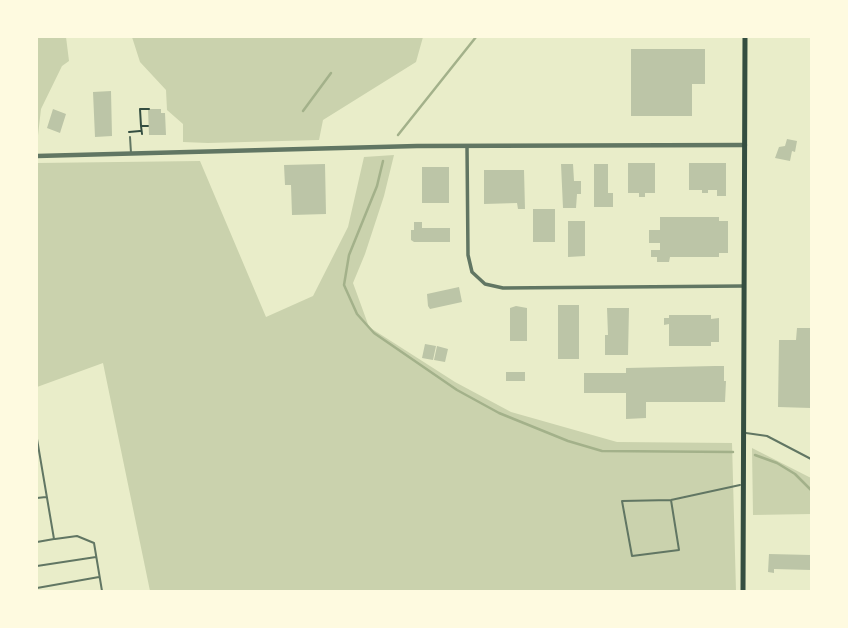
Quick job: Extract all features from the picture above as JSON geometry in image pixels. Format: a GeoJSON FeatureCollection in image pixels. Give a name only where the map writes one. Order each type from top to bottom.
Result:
{"type":"FeatureCollection","features":[{"type":"Feature","properties":{"kind":"main road"},"geometry":{"type":"LineString","coordinates":[[743,591],[745,37]]}},
{"type":"Feature","properties":{"kind":"street"},"geometry":{"type":"LineString","coordinates":[[37,156],[467,146],[745,145]]}},
{"type":"Feature","properties":{"kind":"street"},"geometry":{"type":"LineString","coordinates":[[467,146],[468,255],[472,272],[485,284],[503,288],[746,286]]}},
{"type":"Feature","properties":{"kind":"lane"},"geometry":{"type":"LineString","coordinates":[[130,137],[131,154]]}},
{"type":"Feature","properties":{"kind":"lane"},"geometry":{"type":"LineString","coordinates":[[745,433],[767,436],[811,459]]}},
{"type":"Feature","properties":{"kind":"lane"},"geometry":{"type":"LineString","coordinates":[[37,439],[54,539]]}},
{"type":"Feature","properties":{"kind":"lane"},"geometry":{"type":"LineString","coordinates":[[671,500],[679,550],[632,556],[622,501],[671,500],[745,484]]}},
{"type":"Feature","properties":{"kind":"lane"},"geometry":{"type":"LineString","coordinates":[[37,498],[47,496]]}},
{"type":"Feature","properties":{"kind":"lane"},"geometry":{"type":"LineString","coordinates":[[37,542],[77,536],[94,543],[103,591]]}},
{"type":"Feature","properties":{"kind":"lane"},"geometry":{"type":"LineString","coordinates":[[37,566],[97,557]]}},
{"type":"Feature","properties":{"kind":"lane"},"geometry":{"type":"LineString","coordinates":[[37,588],[100,577]]}},
{"type":"Feature","properties":{"kind":"path"},"geometry":{"type":"LineString","coordinates":[[129,132],[141,133],[140,110],[149,109]]}},
{"type":"Feature","properties":{"kind":"path"},"geometry":{"type":"LineString","coordinates":[[141,126],[148,126]]}},
{"type":"Feature","properties":{"kind":"green space"},"geometry":{"type":"Polygon","coordinates":[[[37,37],[66,37],[69,61],[62,66],[41,109],[37,144],[37,37]]]}},
{"type":"Feature","properties":{"kind":"green space"},"geometry":{"type":"Polygon","coordinates":[[[132,37],[423,37],[416,62],[323,120],[319,140],[208,143],[183,142],[183,124],[167,110],[166,90],[140,62],[132,37]]]}},
{"type":"Feature","properties":{"kind":"green space"},"geometry":{"type":"Polygon","coordinates":[[[394,155],[384,196],[353,283],[369,327],[455,382],[511,412],[617,442],[732,443],[736,591],[150,591],[103,363],[37,387],[37,163],[200,161],[266,317],[313,296],[348,227],[364,157],[394,155]]]}},
{"type":"Feature","properties":{"kind":"green space"},"geometry":{"type":"Polygon","coordinates":[[[752,448],[811,478],[811,514],[753,515],[752,448]]]}},
{"type":"Feature","properties":{"kind":"building"},"geometry":{"type":"Polygon","coordinates":[[[631,49],[705,49],[705,84],[692,84],[692,116],[631,116],[631,49]]]}},
{"type":"Feature","properties":{"kind":"building"},"geometry":{"type":"Polygon","coordinates":[[[111,91],[112,136],[95,137],[93,92],[111,91]]]}},
{"type":"Feature","properties":{"kind":"building"},"geometry":{"type":"Polygon","coordinates":[[[53,109],[66,114],[60,133],[47,128],[53,109]]]}},
{"type":"Feature","properties":{"kind":"building"},"geometry":{"type":"Polygon","coordinates":[[[148,109],[161,109],[161,113],[165,113],[166,135],[149,135],[148,109]]]}},
{"type":"Feature","properties":{"kind":"building"},"geometry":{"type":"Polygon","coordinates":[[[787,139],[797,141],[790,161],[775,158],[779,147],[785,146],[787,139]]]}},
{"type":"Feature","properties":{"kind":"building"},"geometry":{"type":"Polygon","coordinates":[[[628,163],[655,163],[655,193],[645,193],[645,197],[639,197],[639,193],[628,193],[628,163]]]}},
{"type":"Feature","properties":{"kind":"building"},"geometry":{"type":"Polygon","coordinates":[[[689,163],[726,163],[726,196],[717,196],[717,190],[702,193],[702,190],[689,190],[689,163]]]}},
{"type":"Feature","properties":{"kind":"building"},"geometry":{"type":"Polygon","coordinates":[[[325,164],[326,214],[292,215],[291,185],[285,185],[284,165],[325,164]]]}},
{"type":"Feature","properties":{"kind":"building"},"geometry":{"type":"Polygon","coordinates":[[[561,164],[573,164],[574,181],[581,181],[581,194],[577,194],[576,208],[563,208],[561,164]]]}},
{"type":"Feature","properties":{"kind":"building"},"geometry":{"type":"Polygon","coordinates":[[[594,164],[608,164],[608,193],[613,193],[613,207],[594,207],[594,164]]]}},
{"type":"Feature","properties":{"kind":"building"},"geometry":{"type":"Polygon","coordinates":[[[422,167],[449,167],[449,203],[422,203],[422,167]]]}},
{"type":"Feature","properties":{"kind":"building"},"geometry":{"type":"Polygon","coordinates":[[[484,170],[524,170],[525,209],[518,209],[517,203],[484,204],[484,170]]]}},
{"type":"Feature","properties":{"kind":"building"},"geometry":{"type":"Polygon","coordinates":[[[533,209],[555,209],[555,242],[533,242],[533,209]]]}},
{"type":"Feature","properties":{"kind":"building"},"geometry":{"type":"Polygon","coordinates":[[[660,217],[719,217],[719,221],[728,221],[728,253],[719,253],[719,257],[670,257],[669,262],[657,262],[657,257],[651,257],[651,250],[660,250],[660,243],[649,243],[649,230],[660,230],[660,217]]]}},
{"type":"Feature","properties":{"kind":"building"},"geometry":{"type":"Polygon","coordinates":[[[568,221],[585,221],[585,256],[568,257],[568,221]]]}},
{"type":"Feature","properties":{"kind":"building"},"geometry":{"type":"Polygon","coordinates":[[[414,222],[422,222],[422,228],[450,228],[450,242],[414,242],[411,240],[411,230],[414,230],[414,222]]]}},
{"type":"Feature","properties":{"kind":"building"},"geometry":{"type":"Polygon","coordinates":[[[459,287],[462,302],[430,309],[427,294],[459,287]]]}},
{"type":"Feature","properties":{"kind":"building"},"geometry":{"type":"Polygon","coordinates":[[[558,305],[579,305],[579,359],[558,359],[558,305]]]}},
{"type":"Feature","properties":{"kind":"building"},"geometry":{"type":"Polygon","coordinates":[[[510,308],[527,308],[527,341],[510,341],[510,308]]]}},
{"type":"Feature","properties":{"kind":"building"},"geometry":{"type":"Polygon","coordinates":[[[607,308],[629,308],[628,355],[605,355],[605,335],[608,335],[607,308]]]}},
{"type":"Feature","properties":{"kind":"building"},"geometry":{"type":"Polygon","coordinates":[[[669,315],[711,315],[711,319],[719,318],[719,342],[711,342],[711,346],[669,346],[669,324],[664,325],[664,318],[669,318],[669,315]]]}},
{"type":"Feature","properties":{"kind":"building"},"geometry":{"type":"Polygon","coordinates":[[[797,328],[811,328],[811,408],[778,407],[779,340],[796,340],[797,328]]]}},
{"type":"Feature","properties":{"kind":"building"},"geometry":{"type":"Polygon","coordinates":[[[425,344],[436,346],[433,360],[422,358],[425,344]]]}},
{"type":"Feature","properties":{"kind":"building"},"geometry":{"type":"Polygon","coordinates":[[[437,346],[448,349],[445,362],[434,360],[437,346]]]}},
{"type":"Feature","properties":{"kind":"building"},"geometry":{"type":"Polygon","coordinates":[[[724,366],[725,402],[646,402],[646,418],[626,419],[626,393],[584,393],[584,373],[626,373],[626,368],[724,366]]]}},
{"type":"Feature","properties":{"kind":"building"},"geometry":{"type":"Polygon","coordinates":[[[506,372],[525,372],[525,381],[506,381],[506,372]]]}},
{"type":"Feature","properties":{"kind":"building"},"geometry":{"type":"Polygon","coordinates":[[[769,554],[811,555],[811,570],[774,569],[774,573],[768,572],[769,554]]]}},
{"type":"Feature","properties":{"kind":"waterway"},"geometry":{"type":"LineString","coordinates":[[398,135],[476,37]]}},
{"type":"Feature","properties":{"kind":"waterway"},"geometry":{"type":"LineString","coordinates":[[303,111],[331,73]]}},
{"type":"Feature","properties":{"kind":"waterway"},"geometry":{"type":"LineString","coordinates":[[383,161],[377,186],[349,255],[344,285],[357,314],[374,333],[457,390],[499,413],[568,441],[602,451],[733,452]]}},
{"type":"Feature","properties":{"kind":"waterway"},"geometry":{"type":"LineString","coordinates":[[755,455],[777,463],[795,474],[811,490]]}}]}
